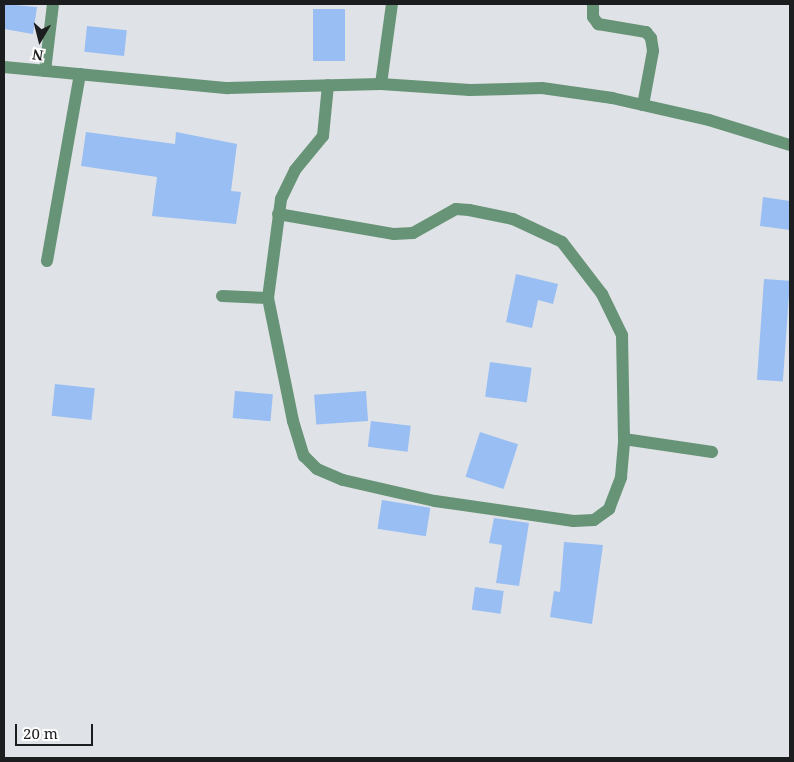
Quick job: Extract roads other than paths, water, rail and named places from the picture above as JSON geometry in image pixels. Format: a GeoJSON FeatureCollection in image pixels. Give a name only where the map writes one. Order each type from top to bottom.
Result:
{"type":"FeatureCollection","features":[{"type":"Feature","properties":{"kind":"street"},"geometry":{"type":"LineString","coordinates":[[45,71],[53,4]]}},
{"type":"Feature","properties":{"kind":"street"},"geometry":{"type":"LineString","coordinates":[[381,84],[392,4]]}},
{"type":"Feature","properties":{"kind":"street"},"geometry":{"type":"LineString","coordinates":[[593,4],[593,17],[598,24],[646,32],[651,38],[653,51],[643,105]]}},
{"type":"Feature","properties":{"kind":"street"},"geometry":{"type":"LineString","coordinates":[[4,67],[228,88],[381,84],[470,90],[542,88],[643,105],[790,144]]}},
{"type":"Feature","properties":{"kind":"street"},"geometry":{"type":"LineString","coordinates":[[47,260],[80,74]]}},
{"type":"Feature","properties":{"kind":"street"},"geometry":{"type":"LineString","coordinates":[[278,214],[394,234],[413,233],[456,209],[469,210],[513,219],[562,242],[602,294],[622,335],[624,439],[621,477],[609,509],[594,520],[574,521],[435,501],[343,480],[317,469],[304,456],[293,422],[268,298],[278,214],[284,188],[323,136],[328,85]]}},
{"type":"Feature","properties":{"kind":"street"},"geometry":{"type":"LineString","coordinates":[[222,296],[268,298]]}},
{"type":"Feature","properties":{"kind":"street"},"geometry":{"type":"LineString","coordinates":[[624,439],[712,452]]}}]}
